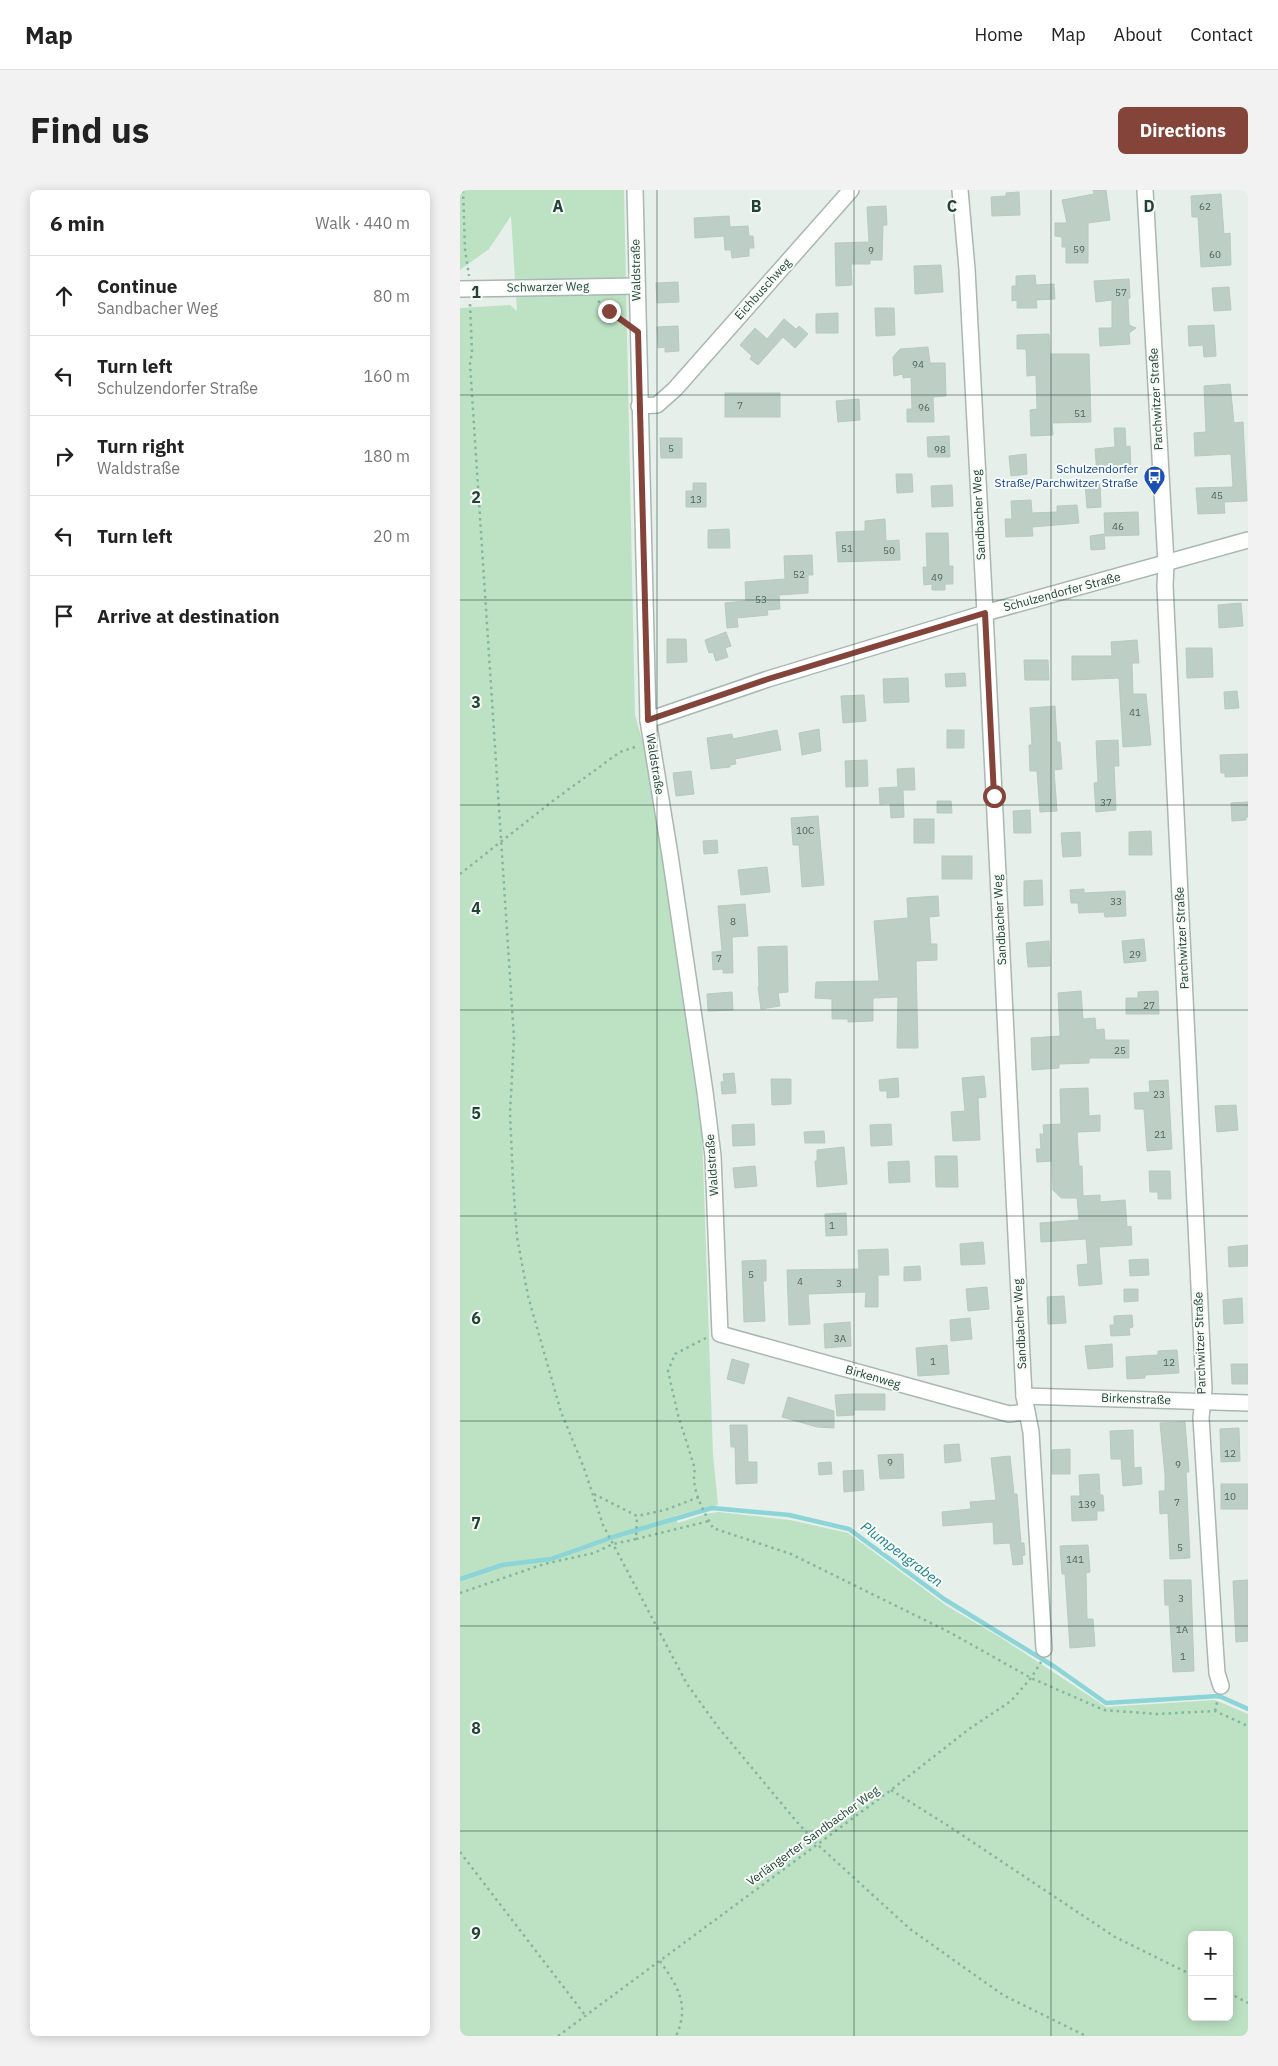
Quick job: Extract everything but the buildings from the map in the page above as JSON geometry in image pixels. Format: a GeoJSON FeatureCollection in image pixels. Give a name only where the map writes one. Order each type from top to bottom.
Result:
{"type":"FeatureCollection","features":[{"type":"Feature","properties":{"kind":"street","name":"Waldstraße"},"geometry":{"type":"LineString","coordinates":[[635,190],[648,720],[672,868],[710,1138],[714,1174],[720,1334]]}},
{"type":"Feature","properties":{"kind":"street","name":"Eichbuschweg"},"geometry":{"type":"LineString","coordinates":[[639,406],[657,405],[675,389],[851,190]]}},
{"type":"Feature","properties":{"kind":"street","name":"Sandbacher Weg"},"geometry":{"type":"LineString","coordinates":[[960,190],[967,269],[1024,1396],[1031,1432],[1043,1655]]}},
{"type":"Feature","properties":{"kind":"street","name":"Parchwitzer Straße"},"geometry":{"type":"LineString","coordinates":[[1145,190],[1166,563],[1165,586],[1203,1380],[1201,1418],[1217,1674],[1220,1686]]}},
{"type":"Feature","properties":{"kind":"street","name":"Schwarzer Weg"},"geometry":{"type":"LineString","coordinates":[[465,289],[636,286]]}},
{"type":"Feature","properties":{"kind":"street","name":"Schulzendorfer Straße"},"geometry":{"type":"LineString","coordinates":[[648,720],[768,679],[985,613],[1248,540]]}},
{"type":"Feature","properties":{"kind":"street","name":"Birkenweg"},"geometry":{"type":"LineString","coordinates":[[720,1334],[1009,1414],[1027,1412]]}},
{"type":"Feature","properties":{"kind":"street","name":"Birkenstraße"},"geometry":{"type":"LineString","coordinates":[[1024,1396],[1248,1403]]}},
{"type":"Feature","properties":{"kind":"path"},"geometry":{"type":"LineString","coordinates":[[463,190],[465,289],[472,352],[470,364],[514,1038],[510,1113],[517,1237],[528,1296],[561,1412],[613,1544],[692,1691],[718,1728],[817,1844],[910,1929],[995,1990],[1086,2036]]}},
{"type":"Feature","properties":{"kind":"path"},"geometry":{"type":"LineString","coordinates":[[595,298],[629,328],[638,332]]}},
{"type":"Feature","properties":{"kind":"path"},"geometry":{"type":"LineString","coordinates":[[460,874],[620,752],[651,741]]}},
{"type":"Feature","properties":{"kind":"path"},"geometry":{"type":"LineString","coordinates":[[720,1334],[708,1336],[675,1354],[668,1370],[678,1415],[695,1469],[693,1477],[703,1512],[713,1528],[791,1554],[949,1632],[1031,1678],[1104,1710],[1157,1714],[1215,1711],[1248,1726]]}},
{"type":"Feature","properties":{"kind":"path"},"geometry":{"type":"LineString","coordinates":[[592,1494],[636,1516],[664,1510],[699,1497]]}},
{"type":"Feature","properties":{"kind":"path"},"geometry":{"type":"LineString","coordinates":[[636,1516],[636,1539]]}},
{"type":"Feature","properties":{"kind":"path"},"geometry":{"type":"LineString","coordinates":[[460,1593],[544,1564],[594,1553],[613,1544],[709,1521]]}},
{"type":"Feature","properties":{"kind":"path","name":"Verlängerter Sandbacher Weg"},"geometry":{"type":"LineString","coordinates":[[558,2036],[891,1790],[969,1730],[1011,1701],[1031,1678],[1043,1655]]}},
{"type":"Feature","properties":{"kind":"path"},"geometry":{"type":"LineString","coordinates":[[1215,1711],[1216,1705]]}},
{"type":"Feature","properties":{"kind":"path"},"geometry":{"type":"LineString","coordinates":[[891,1790],[1115,1937],[1188,1973]]}},
{"type":"Feature","properties":{"kind":"path"},"geometry":{"type":"LineString","coordinates":[[460,1852],[586,2015]]}},
{"type":"Feature","properties":{"kind":"path"},"geometry":{"type":"LineString","coordinates":[[660,1961],[677,1987],[683,2004],[681,2024],[676,2036]]}},
{"type":"Feature","properties":{"kind":"path"},"geometry":{"type":"LineString","coordinates":[[1233,1995],[1248,2003]]}},
{"type":"Feature","properties":{"kind":"green space"},"geometry":{"type":"Polygon","coordinates":[[[460,190],[624,190],[635,715],[648,761],[702,1133],[713,1455],[718,1505],[674,1516],[678,1523],[705,1514],[718,1512],[790,1520],[848,1533],[947,1606],[1003,1639],[1106,1707],[1215,1700],[1248,1714],[1248,2036],[460,2036],[460,308],[510,305],[517,311],[511,216],[489,249],[460,270],[460,190]]]}},
{"type":"Feature","properties":{"kind":"waterway","name":"Plumpengraben"},"geometry":{"type":"LineString","coordinates":[[460,1579],[502,1565],[551,1559],[616,1536],[712,1508],[789,1515],[849,1529],[944,1599],[1055,1667],[1106,1703],[1219,1696],[1248,1709]]}},
{"type":"Feature","properties":{"kind":"place","name":"Schulzendorfer Straße/Parchwitzer Straße"},"geometry":{"type":"Point","coordinates":[1154,495]}},
{"type":"Feature","properties":{"kind":"route"},"geometry":{"type":"LineString","coordinates":[[609,311],[618,316],[629,328],[638,332],[648,720],[768,679],[985,613],[994,796]]}}]}
